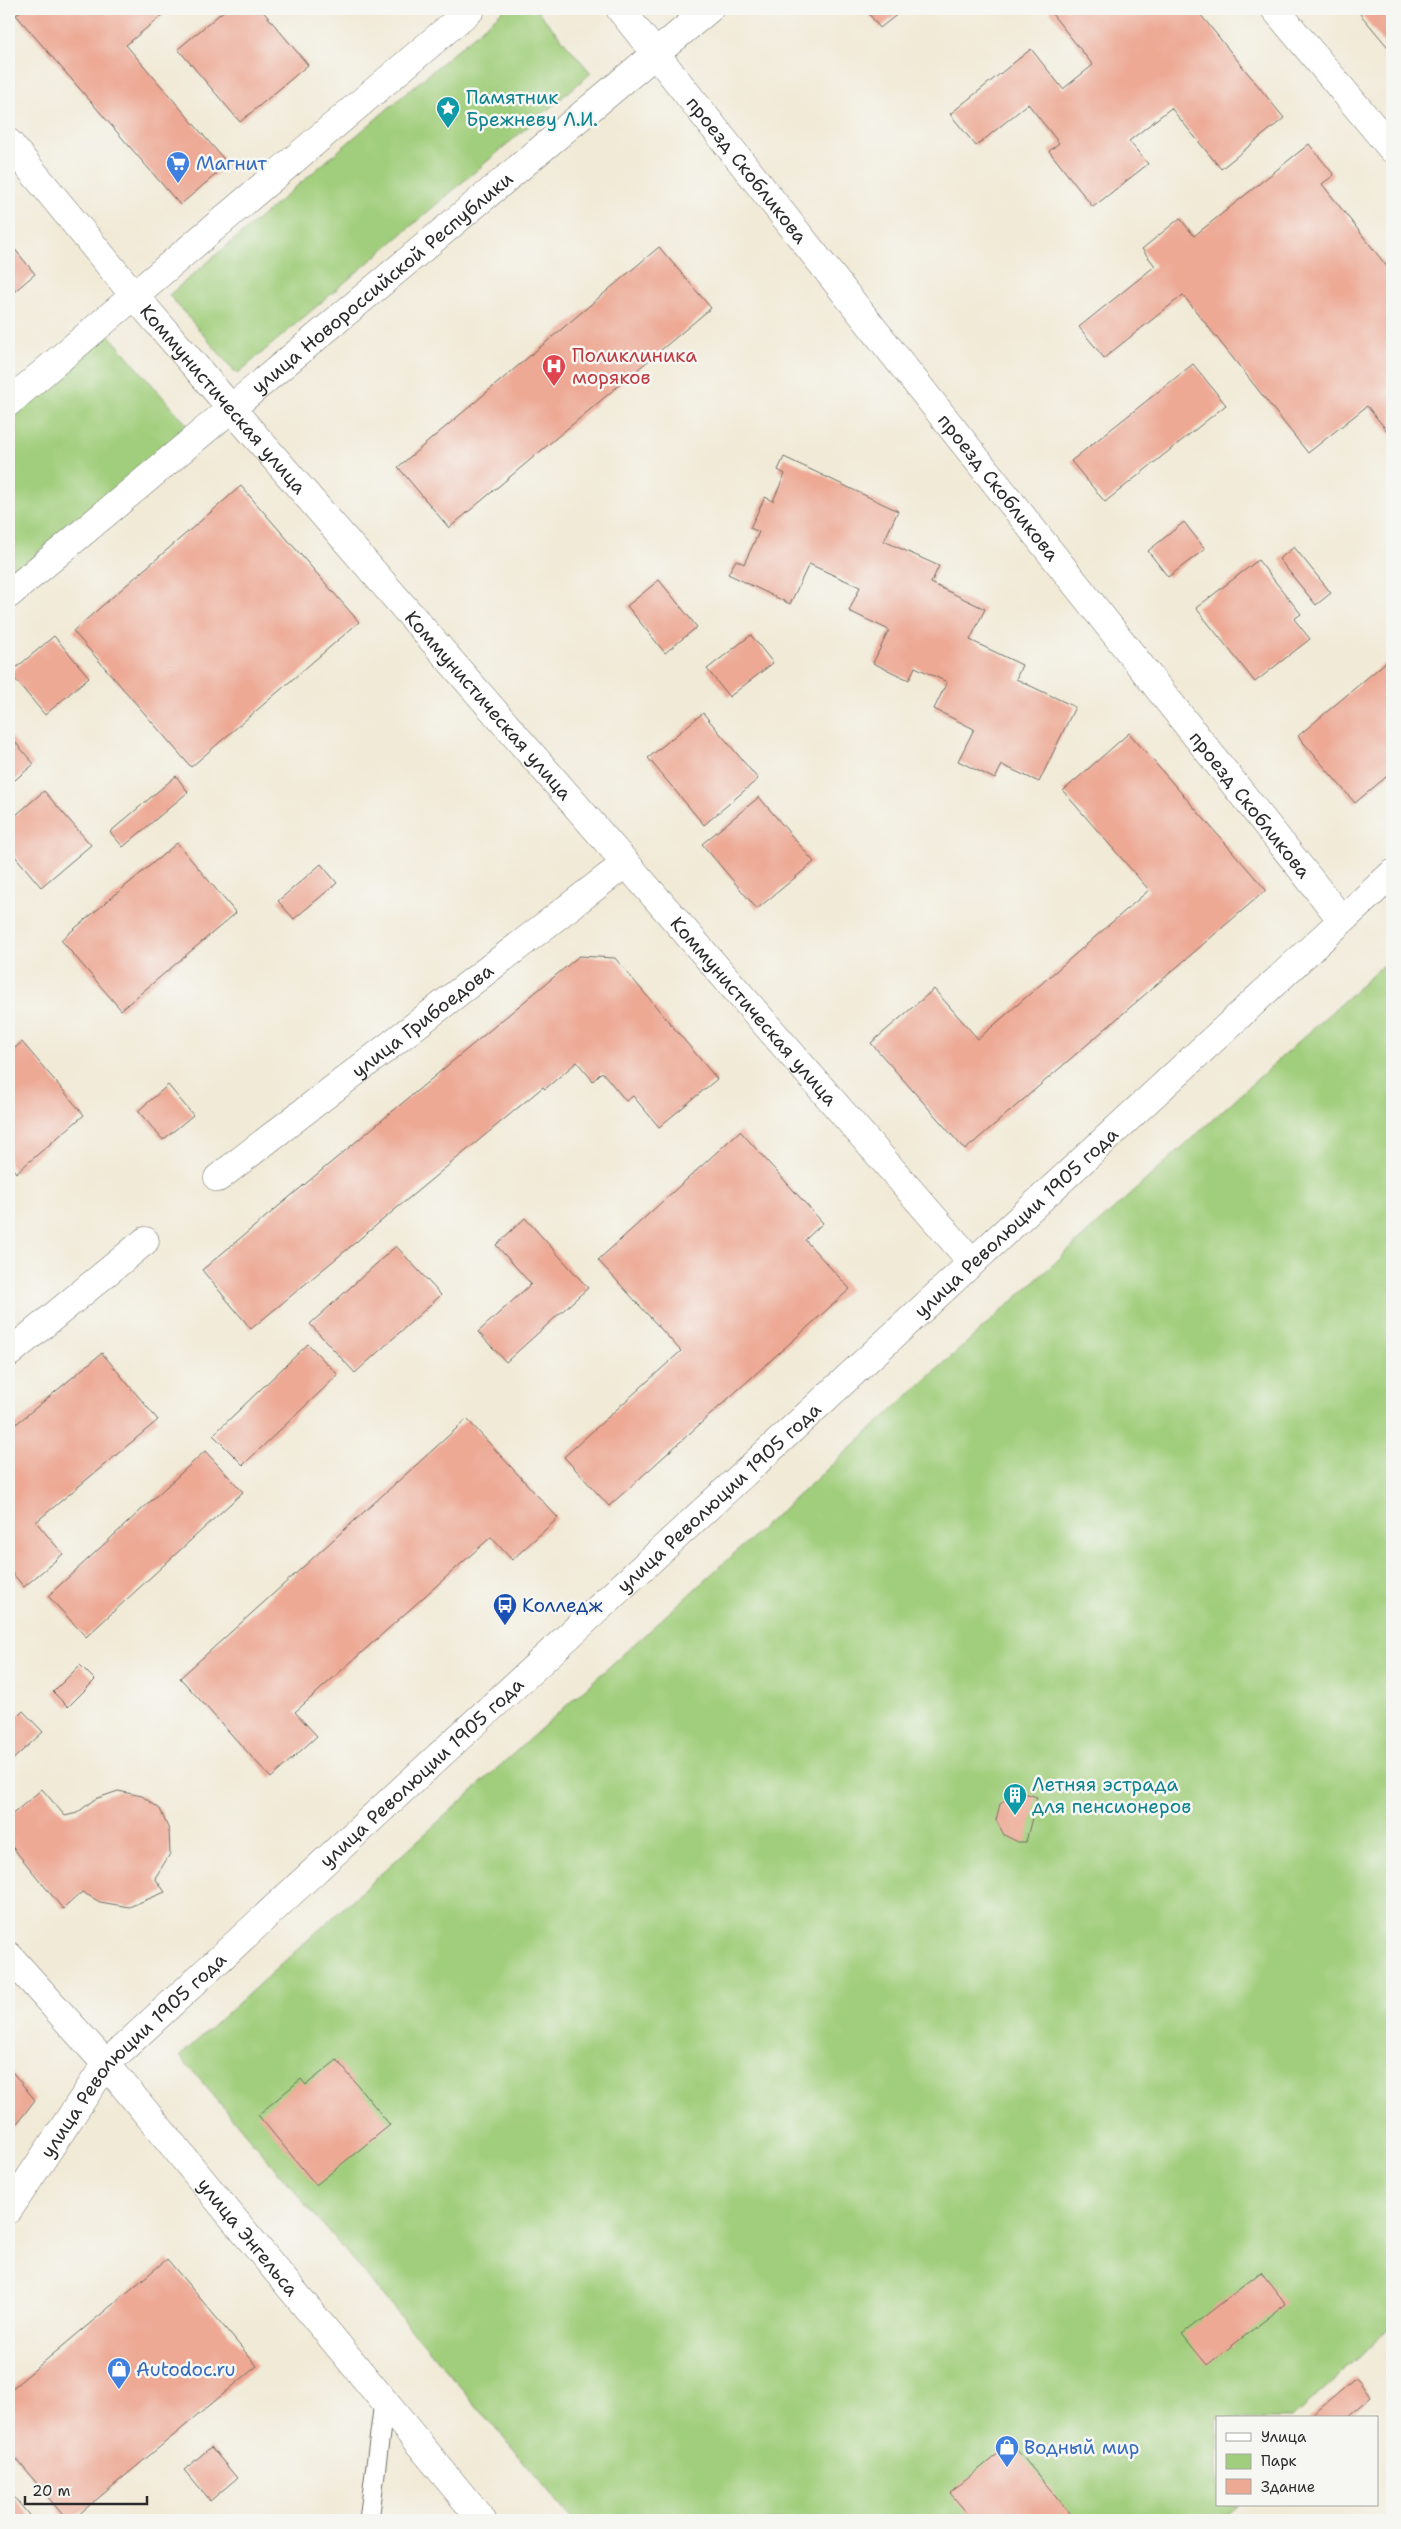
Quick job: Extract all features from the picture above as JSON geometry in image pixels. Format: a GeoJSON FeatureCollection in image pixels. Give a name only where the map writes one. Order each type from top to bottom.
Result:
{"type":"FeatureCollection","features":[{"type":"Feature","properties":{"kind":"street"},"geometry":{"type":"LineString","coordinates":[[9,402],[471,9]]}},
{"type":"Feature","properties":{"kind":"street","name":"проезд Скобликова"},"geometry":{"type":"LineString","coordinates":[[620,9],[656,52],[1342,920]]}},
{"type":"Feature","properties":{"kind":"street","name":"улица Новороссийской Республики"},"geometry":{"type":"LineString","coordinates":[[9,594],[709,9]]}},
{"type":"Feature","properties":{"kind":"street"},"geometry":{"type":"LineString","coordinates":[[1275,9],[1392,148]]}},
{"type":"Feature","properties":{"kind":"street","name":"Коммунистическая улица"},"geometry":{"type":"LineString","coordinates":[[9,143],[134,295],[231,408],[972,1262]]}},
{"type":"Feature","properties":{"kind":"street","name":"улица Грибоедова"},"geometry":{"type":"LineString","coordinates":[[218,1178],[626,863]]}},
{"type":"Feature","properties":{"kind":"street","name":"улица Революции 1905 года"},"geometry":{"type":"LineString","coordinates":[[9,2209],[106,2064],[1392,874]]}},
{"type":"Feature","properties":{"kind":"street"},"geometry":{"type":"LineString","coordinates":[[9,1353],[145,1241]]}},
{"type":"Feature","properties":{"kind":"street","name":"улица Энгельса"},"geometry":{"type":"LineString","coordinates":[[9,1956],[106,2064],[482,2520]]}},
{"type":"Feature","properties":{"kind":"lane"},"geometry":{"type":"LineString","coordinates":[[370,2520],[384,2402]]}},
{"type":"Feature","properties":{"kind":"green space"},"geometry":{"type":"Polygon","coordinates":[[[505,9],[536,9],[591,73],[237,374],[169,295],[505,9]]]}},
{"type":"Feature","properties":{"kind":"green space"},"geometry":{"type":"Polygon","coordinates":[[[108,334],[189,427],[9,577],[9,420],[108,334]]]}},
{"type":"Feature","properties":{"kind":"green space"},"geometry":{"type":"Polygon","coordinates":[[[1392,957],[1392,2326],[1294,2416],[1216,2416],[1216,2506],[1238,2506],[1221,2520],[573,2520],[180,2056],[1392,957]]]}},
{"type":"Feature","properties":{"kind":"building"},"geometry":{"type":"Polygon","coordinates":[[[23,9],[170,9],[126,45],[228,164],[180,205],[16,15],[23,9]]]}},
{"type":"Feature","properties":{"kind":"building"},"geometry":{"type":"Polygon","coordinates":[[[226,9],[261,9],[308,65],[240,122],[178,49],[226,9]]]}},
{"type":"Feature","properties":{"kind":"building"},"geometry":{"type":"Polygon","coordinates":[[[865,9],[904,9],[880,28],[865,9]]]}},
{"type":"Feature","properties":{"kind":"building"},"geometry":{"type":"Polygon","coordinates":[[[1048,9],[1196,9],[1284,118],[1221,169],[1171,108],[1129,141],[1148,164],[1093,207],[1049,151],[1059,143],[1028,104],[976,146],[950,114],[1031,49],[1063,89],[1093,65],[1048,9]]]}},
{"type":"Feature","properties":{"kind":"building"},"geometry":{"type":"Polygon","coordinates":[[[1356,9],[1392,9],[1392,52],[1356,9]]]}},
{"type":"Feature","properties":{"kind":"building"},"geometry":{"type":"Polygon","coordinates":[[[1309,144],[1334,175],[1322,184],[1392,273],[1392,437],[1367,406],[1308,453],[1183,295],[1104,358],[1079,327],[1155,266],[1142,249],[1180,218],[1194,236],[1309,144]]]}},
{"type":"Feature","properties":{"kind":"building"},"geometry":{"type":"Polygon","coordinates":[[[9,242],[35,274],[9,296],[9,242]]]}},
{"type":"Feature","properties":{"kind":"building","name":"Поликлиника моряков"},"geometry":{"type":"Polygon","coordinates":[[[659,247],[711,308],[449,528],[398,467],[659,247]]]}},
{"type":"Feature","properties":{"kind":"building"},"geometry":{"type":"Polygon","coordinates":[[[1193,364],[1226,405],[1105,502],[1071,461],[1193,364]]]}},
{"type":"Feature","properties":{"kind":"building"},"geometry":{"type":"Polygon","coordinates":[[[784,457],[898,511],[884,541],[939,566],[931,583],[985,609],[970,640],[1022,665],[1016,679],[1075,707],[1039,782],[1002,765],[995,779],[958,761],[974,729],[934,709],[947,682],[915,667],[909,680],[873,663],[889,630],[849,611],[860,587],[809,564],[790,604],[728,574],[736,560],[744,564],[759,532],[750,528],[765,497],[773,501],[785,474],[778,470],[784,457]]]}},
{"type":"Feature","properties":{"kind":"building"},"geometry":{"type":"Polygon","coordinates":[[[241,486],[359,622],[191,767],[73,631],[241,486]]]}},
{"type":"Feature","properties":{"kind":"building"},"geometry":{"type":"Polygon","coordinates":[[[1184,522],[1205,549],[1168,577],[1148,551],[1184,522]]]}},
{"type":"Feature","properties":{"kind":"building"},"geometry":{"type":"Polygon","coordinates":[[[1294,547],[1331,593],[1316,605],[1279,559],[1294,547]]]}},
{"type":"Feature","properties":{"kind":"building"},"geometry":{"type":"Polygon","coordinates":[[[1258,560],[1301,614],[1294,619],[1310,639],[1255,682],[1196,608],[1258,560]]]}},
{"type":"Feature","properties":{"kind":"building"},"geometry":{"type":"Polygon","coordinates":[[[659,580],[697,627],[665,653],[627,606],[659,580]]]}},
{"type":"Feature","properties":{"kind":"building"},"geometry":{"type":"Polygon","coordinates":[[[751,635],[773,663],[729,697],[707,669],[751,635]]]}},
{"type":"Feature","properties":{"kind":"building"},"geometry":{"type":"Polygon","coordinates":[[[54,636],[89,677],[45,715],[10,673],[54,636]]]}},
{"type":"Feature","properties":{"kind":"building"},"geometry":{"type":"Polygon","coordinates":[[[1392,657],[1392,772],[1355,803],[1298,736],[1392,657]]]}},
{"type":"Feature","properties":{"kind":"building"},"geometry":{"type":"Polygon","coordinates":[[[703,713],[758,779],[704,825],[648,758],[703,713]]]}},
{"type":"Feature","properties":{"kind":"building"},"geometry":{"type":"Polygon","coordinates":[[[1129,733],[1266,890],[965,1150],[871,1043],[934,989],[978,1039],[1149,890],[1063,791],[1129,733]]]}},
{"type":"Feature","properties":{"kind":"building"},"geometry":{"type":"Polygon","coordinates":[[[9,735],[34,764],[9,785],[9,735]]]}},
{"type":"Feature","properties":{"kind":"building"},"geometry":{"type":"Polygon","coordinates":[[[176,776],[188,792],[123,847],[110,832],[176,776]]]}},
{"type":"Feature","properties":{"kind":"building"},"geometry":{"type":"Polygon","coordinates":[[[44,791],[91,845],[41,887],[9,849],[9,821],[44,791]]]}},
{"type":"Feature","properties":{"kind":"building"},"geometry":{"type":"Polygon","coordinates":[[[759,797],[814,862],[757,909],[702,844],[759,797]]]}},
{"type":"Feature","properties":{"kind":"building"},"geometry":{"type":"Polygon","coordinates":[[[177,843],[236,913],[121,1010],[61,940],[177,843]]]}},
{"type":"Feature","properties":{"kind":"building"},"geometry":{"type":"Polygon","coordinates":[[[321,864],[337,883],[294,919],[278,901],[321,864]]]}},
{"type":"Feature","properties":{"kind":"building"},"geometry":{"type":"Polygon","coordinates":[[[579,956],[615,958],[717,1079],[659,1127],[633,1096],[626,1101],[602,1072],[593,1081],[577,1062],[545,1089],[543,1087],[251,1329],[202,1270],[579,956]]]}},
{"type":"Feature","properties":{"kind":"building"},"geometry":{"type":"Polygon","coordinates":[[[22,1042],[84,1115],[16,1173],[9,1164],[9,1053],[22,1042]]]}},
{"type":"Feature","properties":{"kind":"building"},"geometry":{"type":"Polygon","coordinates":[[[168,1085],[193,1115],[163,1140],[138,1111],[168,1085]]]}},
{"type":"Feature","properties":{"kind":"building"},"geometry":{"type":"Polygon","coordinates":[[[740,1131],[823,1223],[805,1240],[850,1289],[609,1506],[564,1457],[681,1351],[598,1260],[740,1131]]]}},
{"type":"Feature","properties":{"kind":"building"},"geometry":{"type":"Polygon","coordinates":[[[525,1218],[588,1288],[506,1362],[478,1332],[531,1284],[496,1245],[525,1218]]]}},
{"type":"Feature","properties":{"kind":"building"},"geometry":{"type":"Polygon","coordinates":[[[396,1246],[441,1295],[355,1373],[310,1324],[396,1246]]]}},
{"type":"Feature","properties":{"kind":"building"},"geometry":{"type":"Polygon","coordinates":[[[308,1344],[338,1375],[243,1465],[213,1435],[308,1344]]]}},
{"type":"Feature","properties":{"kind":"building"},"geometry":{"type":"Polygon","coordinates":[[[102,1353],[158,1420],[36,1522],[63,1554],[24,1587],[9,1569],[9,1430],[102,1353]]]}},
{"type":"Feature","properties":{"kind":"building"},"geometry":{"type":"Polygon","coordinates":[[[467,1419],[558,1518],[512,1560],[491,1537],[295,1712],[317,1736],[271,1778],[180,1678],[467,1419]]]}},
{"type":"Feature","properties":{"kind":"building"},"geometry":{"type":"Polygon","coordinates":[[[205,1451],[243,1492],[86,1637],[48,1596],[205,1451]]]}},
{"type":"Feature","properties":{"kind":"building"},"geometry":{"type":"Polygon","coordinates":[[[80,1665],[95,1680],[68,1707],[53,1692],[80,1665]]]}},
{"type":"Feature","properties":{"kind":"building"},"geometry":{"type":"Polygon","coordinates":[[[9,1701],[16,1710],[9,1716],[9,1701]]]}},
{"type":"Feature","properties":{"kind":"building"},"geometry":{"type":"Polygon","coordinates":[[[23,1711],[43,1732],[10,1762],[9,1725],[23,1711]]]}},
{"type":"Feature","properties":{"kind":"building"},"geometry":{"type":"Polygon","coordinates":[[[42,1789],[65,1816],[77,1813],[95,1799],[118,1791],[142,1796],[160,1809],[169,1830],[170,1854],[155,1878],[165,1892],[129,1907],[100,1902],[82,1892],[63,1909],[9,1843],[9,1817],[42,1789]]]}},
{"type":"Feature","properties":{"kind":"building","name":"Летняя эстрада для пенсионеров"},"geometry":{"type":"Polygon","coordinates":[[[1021,1792],[1037,1797],[1026,1842],[1018,1842],[1004,1835],[996,1820],[1000,1804],[1013,1793],[1021,1792]]]}},
{"type":"Feature","properties":{"kind":"building"},"geometry":{"type":"Polygon","coordinates":[[[337,2060],[390,2125],[316,2185],[258,2115],[301,2079],[306,2085],[337,2060]]]}},
{"type":"Feature","properties":{"kind":"building"},"geometry":{"type":"Polygon","coordinates":[[[9,2068],[35,2100],[9,2134],[9,2068]]]}},
{"type":"Feature","properties":{"kind":"building"},"geometry":{"type":"Polygon","coordinates":[[[167,2259],[257,2366],[72,2520],[67,2520],[9,2450],[9,2391],[167,2259]]]}},
{"type":"Feature","properties":{"kind":"building"},"geometry":{"type":"Polygon","coordinates":[[[1261,2272],[1286,2304],[1207,2365],[1182,2334],[1261,2272]]]}},
{"type":"Feature","properties":{"kind":"building"},"geometry":{"type":"Polygon","coordinates":[[[1356,2378],[1371,2396],[1348,2416],[1311,2416],[1356,2378]]]}},
{"type":"Feature","properties":{"kind":"building","name":"Водный мир"},"geometry":{"type":"Polygon","coordinates":[[[1011,2443],[1076,2520],[973,2520],[950,2493],[1011,2443]]]}},
{"type":"Feature","properties":{"kind":"building"},"geometry":{"type":"Polygon","coordinates":[[[211,2447],[237,2478],[210,2501],[184,2470],[211,2447]]]}},
{"type":"Feature","properties":{"kind":"building"},"geometry":{"type":"Polygon","coordinates":[[[9,2491],[33,2520],[9,2520],[9,2491]]]}},
{"type":"Feature","properties":{"kind":"place","name":"Памятник Брежневу Л.И."},"geometry":{"type":"Point","coordinates":[448,129]}},
{"type":"Feature","properties":{"kind":"place","name":"Магнит"},"geometry":{"type":"Point","coordinates":[178,184]}},
{"type":"Feature","properties":{"kind":"place","name":"Поликлиника моряков"},"geometry":{"type":"Point","coordinates":[554,387]}},
{"type":"Feature","properties":{"kind":"place","name":"Колледж"},"geometry":{"type":"Point","coordinates":[505,1626]}},
{"type":"Feature","properties":{"kind":"place","name":"Летняя эстрада для пенсионеров"},"geometry":{"type":"Point","coordinates":[1015,1816]}},
{"type":"Feature","properties":{"kind":"place","name":"Autodoc.ru"},"geometry":{"type":"Point","coordinates":[119,2390]}},
{"type":"Feature","properties":{"kind":"place","name":"Водный мир"},"geometry":{"type":"Point","coordinates":[1007,2468]}}]}
